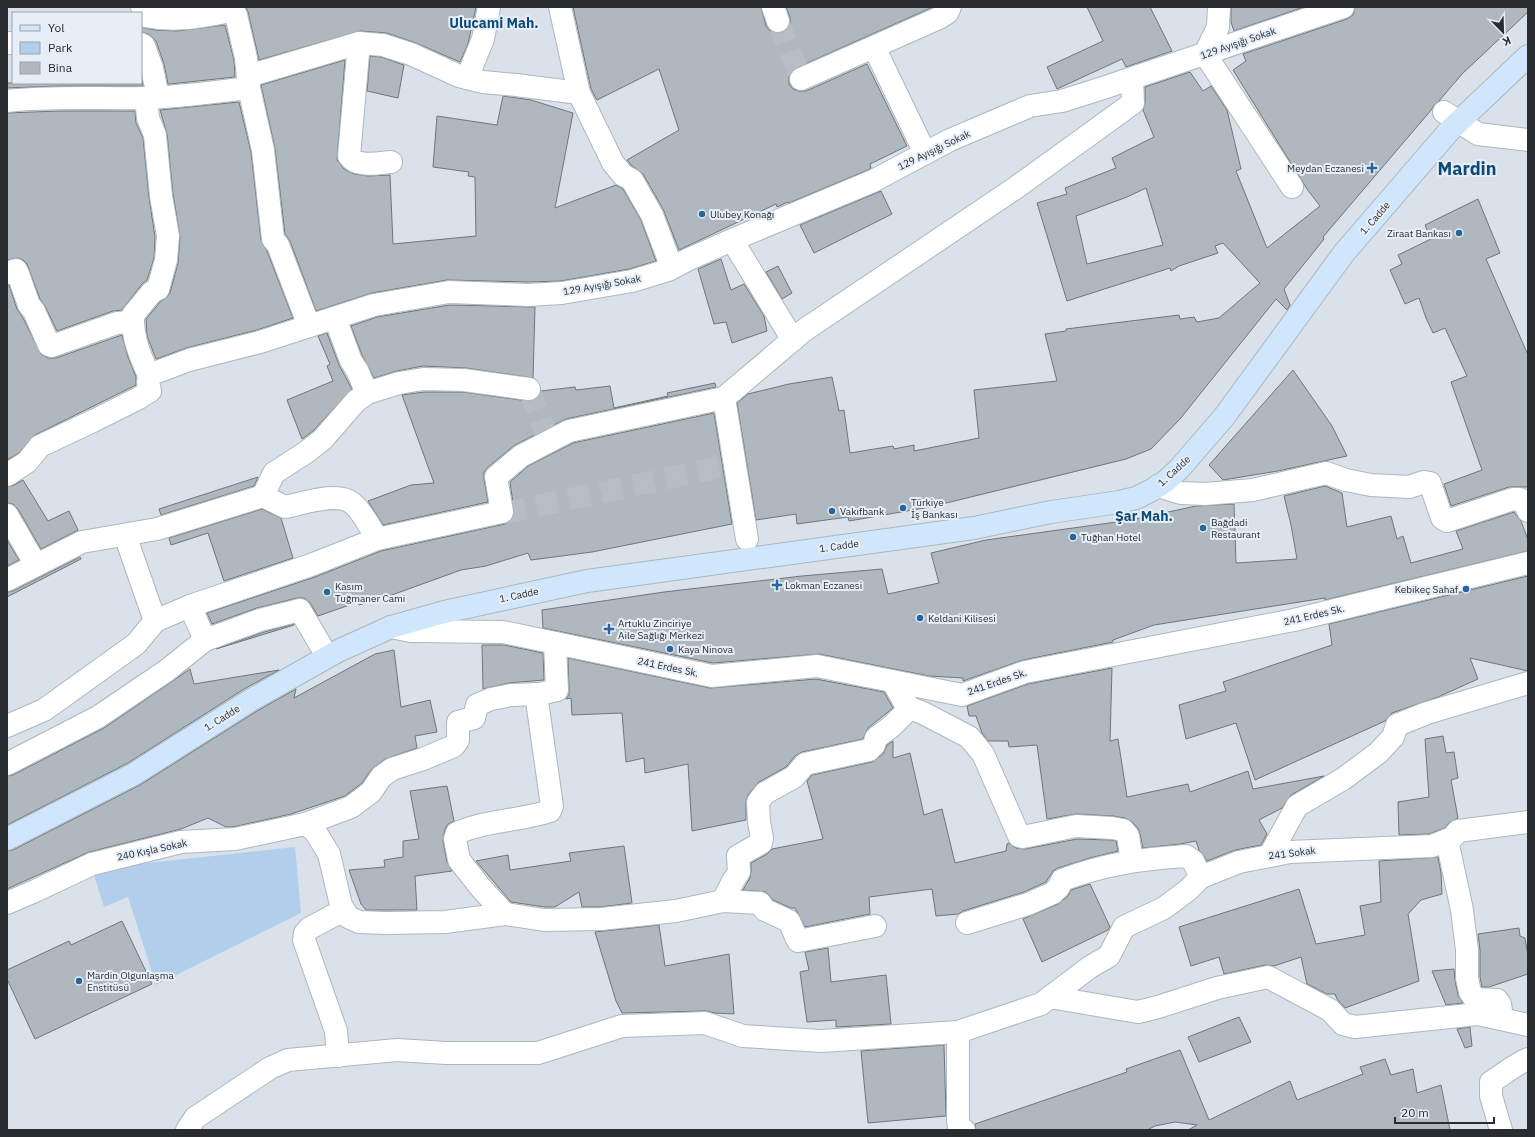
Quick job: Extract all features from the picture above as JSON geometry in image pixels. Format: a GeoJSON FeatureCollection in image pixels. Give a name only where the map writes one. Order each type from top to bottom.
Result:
{"type":"FeatureCollection","features":[{"type":"Feature","properties":{"kind":"main road","name":"1. Cadde"},"geometry":{"type":"LineString","coordinates":[[7,838],[134,774],[251,700],[338,651],[391,627],[444,612],[587,581],[974,528],[1051,512],[1136,498],[1158,486],[1179,469],[1224,417],[1344,253],[1450,130],[1451,117],[1528,56]]}},
{"type":"Feature","properties":{"kind":"street"},"geometry":{"type":"LineString","coordinates":[[142,7],[145,16],[157,19],[182,19],[226,12],[236,15],[246,58],[248,82],[263,150],[273,239],[278,245],[309,326]]}},
{"type":"Feature","properties":{"kind":"street"},"geometry":{"type":"LineString","coordinates":[[467,78],[483,39],[489,7]]}},
{"type":"Feature","properties":{"kind":"street"},"geometry":{"type":"LineString","coordinates":[[560,7],[579,93],[613,163],[623,175],[632,180],[652,215],[672,268]]}},
{"type":"Feature","properties":{"kind":"street"},"geometry":{"type":"LineString","coordinates":[[801,79],[939,18],[947,13],[950,7]]}},
{"type":"Feature","properties":{"kind":"street"},"geometry":{"type":"LineString","coordinates":[[1219,7],[1218,27],[1205,54],[1292,187]]}},
{"type":"Feature","properties":{"kind":"street","name":"129 Ayışığı Sokak"},"geometry":{"type":"LineString","coordinates":[[149,375],[189,360],[260,342],[374,305],[449,292],[528,295],[562,293],[632,281],[672,268],[732,240],[873,181],[950,140],[1030,106],[1062,101],[1342,7]]}},
{"type":"Feature","properties":{"kind":"street"},"geometry":{"type":"LineString","coordinates":[[359,43],[348,156],[352,161],[359,163],[391,162]]}},
{"type":"Feature","properties":{"kind":"street"},"geometry":{"type":"LineString","coordinates":[[7,101],[62,97],[152,98],[185,96],[248,82],[359,43],[383,45],[411,54],[460,76],[482,82],[579,93]]}},
{"type":"Feature","properties":{"kind":"street"},"geometry":{"type":"LineString","coordinates":[[7,475],[27,462],[40,446],[120,408],[150,391],[148,382],[149,375],[140,356],[132,322],[133,315],[152,292],[158,289],[166,260],[168,236],[161,196],[155,135],[148,118],[152,98],[152,68],[144,46],[142,45]]}},
{"type":"Feature","properties":{"kind":"street"},"geometry":{"type":"LineString","coordinates":[[874,47],[925,153]]}},
{"type":"Feature","properties":{"kind":"street"},"geometry":{"type":"LineString","coordinates":[[7,726],[44,710],[136,644],[155,621],[190,606],[311,564],[377,539],[502,512],[496,477],[521,456],[570,431],[724,398],[804,331],[1014,189],[1133,103],[1132,78]]}},
{"type":"Feature","properties":{"kind":"street"},"geometry":{"type":"LineString","coordinates":[[1451,117],[1478,134],[1528,140]]}},
{"type":"Feature","properties":{"kind":"street"},"geometry":{"type":"LineString","coordinates":[[732,240],[793,340]]}},
{"type":"Feature","properties":{"kind":"street"},"geometry":{"type":"LineString","coordinates":[[7,273],[16,270],[29,305],[34,311],[49,345],[52,346],[117,324],[132,322]]}},
{"type":"Feature","properties":{"kind":"street"},"geometry":{"type":"LineString","coordinates":[[335,318],[366,393]]}},
{"type":"Feature","properties":{"kind":"street"},"geometry":{"type":"LineString","coordinates":[[264,496],[274,473],[305,454],[322,440],[356,401],[366,393],[399,383],[423,379],[464,380],[529,389]]}},
{"type":"Feature","properties":{"kind":"street"},"geometry":{"type":"LineString","coordinates":[[724,398],[747,539]]}},
{"type":"Feature","properties":{"kind":"street"},"geometry":{"type":"LineString","coordinates":[[1158,486],[1180,493],[1205,494],[1253,490],[1326,473],[1346,480],[1371,485],[1409,486],[1424,482],[1430,483],[1442,518],[1447,521],[1513,499],[1520,499],[1528,511]]}},
{"type":"Feature","properties":{"kind":"street"},"geometry":{"type":"LineString","coordinates":[[7,580],[82,542],[158,529],[264,496],[285,507],[332,497],[344,498],[352,503],[377,539]]}},
{"type":"Feature","properties":{"kind":"street"},"geometry":{"type":"LineString","coordinates":[[7,516],[36,565]]}},
{"type":"Feature","properties":{"kind":"street"},"geometry":{"type":"LineString","coordinates":[[125,535],[155,621]]}},
{"type":"Feature","properties":{"kind":"street","name":"241 Erdes Sk."},"geometry":{"type":"LineString","coordinates":[[391,627],[411,631],[503,632],[712,676],[817,666],[962,695],[1025,672],[1294,620],[1528,563]]}},
{"type":"Feature","properties":{"kind":"street"},"geometry":{"type":"LineString","coordinates":[[190,606],[205,640]]}},
{"type":"Feature","properties":{"kind":"street"},"geometry":{"type":"LineString","coordinates":[[7,764],[98,717],[166,671],[205,640],[260,620],[300,610],[320,646]]}},
{"type":"Feature","properties":{"kind":"street"},"geometry":{"type":"LineString","coordinates":[[506,914],[481,888],[459,860],[454,839],[457,833],[489,822],[550,811],[552,806],[536,694],[557,690],[555,643]]}},
{"type":"Feature","properties":{"kind":"street"},"geometry":{"type":"LineString","coordinates":[[893,682],[902,700],[910,708],[923,713],[969,737],[983,754],[1019,836],[1024,837],[1076,826],[1124,830],[1128,836],[1132,861]]}},
{"type":"Feature","properties":{"kind":"street"},"geometry":{"type":"LineString","coordinates":[[1270,855],[1297,806],[1343,779],[1378,753],[1393,737],[1398,725],[1427,713],[1528,683]]}},
{"type":"Feature","properties":{"kind":"street","name":"240 Kışla Sokak"},"geometry":{"type":"LineString","coordinates":[[7,903],[92,864],[181,842],[235,839],[305,824],[351,807],[371,792],[380,777],[392,769],[454,746],[458,740],[458,722],[474,718],[477,705],[492,699],[511,695],[536,694]]}},
{"type":"Feature","properties":{"kind":"street"},"geometry":{"type":"LineString","coordinates":[[723,901],[739,872],[738,856],[761,843],[762,838],[759,822],[758,802],[762,796],[794,777],[805,764],[869,750],[874,745],[876,738],[892,726],[910,708]]}},
{"type":"Feature","properties":{"kind":"street","name":"241 Sokak"},"geometry":{"type":"LineString","coordinates":[[187,1130],[195,1118],[270,1068],[288,1060],[397,1050],[446,1053],[538,1053],[622,1026],[705,1023],[744,1036],[821,1041],[958,1032],[1041,1004],[1090,967],[1108,956],[1124,927],[1164,908],[1188,890],[1201,877],[1239,862],[1290,852],[1432,846],[1452,838],[1458,832],[1528,822]]}},
{"type":"Feature","properties":{"kind":"street"},"geometry":{"type":"LineString","coordinates":[[305,824],[315,831],[328,854],[341,905],[348,916],[359,922],[445,922],[506,914],[544,920],[602,919],[676,911],[723,901],[760,903],[765,910],[789,921],[798,941],[875,926]]}},
{"type":"Feature","properties":{"kind":"street"},"geometry":{"type":"LineString","coordinates":[[1448,840],[1462,910],[1467,950],[1467,978],[1470,992],[1475,999],[1497,1000],[1500,1004],[1502,1018]]}},
{"type":"Feature","properties":{"kind":"street"},"geometry":{"type":"LineString","coordinates":[[967,923],[1028,904],[1052,893],[1059,887],[1062,880],[1095,868],[1132,861],[1186,856],[1192,861],[1201,877]]}},
{"type":"Feature","properties":{"kind":"street"},"geometry":{"type":"LineString","coordinates":[[338,1056],[336,1031],[304,940],[305,933],[310,928],[344,910]]}},
{"type":"Feature","properties":{"kind":"street"},"geometry":{"type":"LineString","coordinates":[[1050,997],[1138,1012],[1217,988],[1268,977],[1330,1010],[1343,1024],[1355,1027],[1478,1014],[1502,1018],[1528,1025]]}},
{"type":"Feature","properties":{"kind":"street"},"geometry":{"type":"LineString","coordinates":[[958,1032],[958,1120],[959,1128],[964,1130]]}},
{"type":"Feature","properties":{"kind":"street"},"geometry":{"type":"LineString","coordinates":[[1501,1130],[1491,1096],[1491,1082],[1508,1072],[1514,1065],[1528,1059]]}},
{"type":"Feature","properties":{"kind":"green space"},"geometry":{"type":"Polygon","coordinates":[[[295,847],[301,913],[156,985],[128,897],[104,907],[92,869],[295,847]]]}},
{"type":"Feature","properties":{"kind":"building"},"geometry":{"type":"Polygon","coordinates":[[[246,7],[476,7],[468,44],[460,62],[416,43],[387,33],[360,31],[259,60],[246,7]]]}},
{"type":"Feature","properties":{"kind":"building"},"geometry":{"type":"Polygon","coordinates":[[[573,7],[761,7],[766,26],[770,31],[783,33],[790,24],[790,17],[786,7],[933,7],[796,68],[791,71],[789,77],[789,84],[793,89],[806,91],[867,64],[907,146],[870,164],[871,168],[868,170],[789,203],[788,202],[777,207],[776,204],[679,250],[663,209],[643,174],[627,160],[679,130],[659,69],[597,100],[591,89],[573,7]]]}},
{"type":"Feature","properties":{"kind":"building"},"geometry":{"type":"Polygon","coordinates":[[[1087,7],[1150,7],[1172,51],[1126,67],[1122,59],[1057,89],[1047,67],[1103,41],[1087,7]]]}},
{"type":"Feature","properties":{"kind":"building"},"geometry":{"type":"Polygon","coordinates":[[[1231,7],[1304,7],[1234,31],[1231,22],[1231,7]]]}},
{"type":"Feature","properties":{"kind":"building"},"geometry":{"type":"Polygon","coordinates":[[[1355,7],[1528,7],[1528,12],[1462,74],[1434,105],[1323,237],[1324,239],[1284,289],[1290,305],[1287,310],[1276,299],[1180,419],[1151,449],[1126,459],[930,507],[849,521],[848,517],[797,524],[796,514],[756,520],[737,403],[748,394],[789,384],[832,377],[839,411],[844,410],[850,453],[893,446],[894,449],[914,445],[914,451],[979,438],[974,390],[1057,381],[1045,334],[1066,331],[1066,329],[1179,315],[1180,319],[1194,317],[1197,322],[1219,318],[1260,283],[1223,243],[1215,246],[1218,253],[1179,266],[1171,271],[1170,268],[1067,301],[1037,203],[1067,194],[1065,188],[1116,168],[1112,158],[1154,137],[1143,110],[1145,102],[1145,87],[1190,72],[1203,91],[1211,86],[1227,110],[1241,169],[1236,171],[1267,248],[1320,206],[1307,189],[1233,70],[1246,61],[1243,54],[1347,19],[1353,15],[1355,7]],[[1146,188],[1127,197],[1076,216],[1087,264],[1163,245],[1146,188]]]}},
{"type":"Feature","properties":{"kind":"building"},"geometry":{"type":"Polygon","coordinates":[[[225,25],[234,60],[235,77],[168,84],[164,64],[156,41],[148,34],[142,32],[142,27],[155,30],[177,31],[225,25]]]}},
{"type":"Feature","properties":{"kind":"building"},"geometry":{"type":"Polygon","coordinates":[[[370,56],[381,57],[404,65],[398,98],[367,91],[370,56]]]}},
{"type":"Feature","properties":{"kind":"building"},"geometry":{"type":"Polygon","coordinates":[[[345,60],[337,160],[344,169],[354,174],[368,176],[390,175],[393,244],[476,236],[475,177],[468,176],[469,172],[433,167],[437,116],[497,125],[503,96],[531,100],[573,113],[555,208],[616,185],[623,189],[641,220],[656,261],[629,269],[561,281],[528,282],[447,280],[372,293],[316,311],[290,241],[285,234],[275,149],[261,85],[345,60]]]}},
{"type":"Feature","properties":{"kind":"building"},"geometry":{"type":"Polygon","coordinates":[[[142,82],[143,86],[58,86],[7,88],[7,83],[142,84],[142,82]]]}},
{"type":"Feature","properties":{"kind":"building"},"geometry":{"type":"Polygon","coordinates":[[[239,102],[251,152],[261,240],[267,251],[293,318],[257,330],[186,348],[156,359],[147,336],[146,319],[160,302],[170,293],[178,263],[180,237],[173,194],[167,134],[160,110],[239,102]]]}},
{"type":"Feature","properties":{"kind":"building"},"geometry":{"type":"Polygon","coordinates":[[[135,111],[136,123],[143,138],[155,237],[154,258],[147,280],[142,284],[122,310],[113,311],[57,331],[40,299],[27,264],[18,258],[7,260],[7,113],[135,111]]]}},
{"type":"Feature","properties":{"kind":"building"},"geometry":{"type":"Polygon","coordinates":[[[881,191],[892,214],[814,253],[800,225],[881,191]]]}},
{"type":"Feature","properties":{"kind":"building"},"geometry":{"type":"Polygon","coordinates":[[[1478,199],[1500,253],[1486,259],[1528,355],[1528,487],[1509,487],[1451,506],[1444,484],[1482,470],[1451,382],[1467,376],[1445,328],[1433,333],[1419,298],[1405,304],[1390,270],[1402,264],[1398,255],[1431,239],[1425,225],[1478,199]]]}},
{"type":"Feature","properties":{"kind":"building"},"geometry":{"type":"Polygon","coordinates":[[[721,259],[731,290],[744,284],[764,316],[767,331],[732,343],[726,322],[714,324],[698,269],[721,259]]]}},
{"type":"Feature","properties":{"kind":"building"},"geometry":{"type":"Polygon","coordinates":[[[778,266],[792,293],[782,299],[766,272],[778,266]]]}},
{"type":"Feature","properties":{"kind":"building"},"geometry":{"type":"Polygon","coordinates":[[[7,285],[9,285],[17,309],[41,354],[48,358],[56,358],[122,335],[128,357],[136,377],[136,385],[35,435],[19,453],[7,460],[7,285]]]}},
{"type":"Feature","properties":{"kind":"building"},"geometry":{"type":"Polygon","coordinates":[[[450,305],[535,307],[533,378],[466,368],[423,366],[397,371],[374,378],[362,355],[351,326],[377,317],[450,305]]]}},
{"type":"Feature","properties":{"kind":"building"},"geometry":{"type":"Polygon","coordinates":[[[327,333],[339,365],[352,389],[313,431],[302,439],[287,400],[333,381],[327,366],[330,364],[318,336],[327,333]]]}},
{"type":"Feature","properties":{"kind":"building"},"geometry":{"type":"Polygon","coordinates":[[[1293,370],[1332,426],[1347,456],[1278,471],[1223,480],[1209,465],[1293,370]]]}},
{"type":"Feature","properties":{"kind":"building"},"geometry":{"type":"Polygon","coordinates":[[[715,383],[716,387],[566,419],[515,445],[484,472],[488,502],[383,525],[368,501],[411,485],[434,483],[402,395],[424,392],[463,392],[528,401],[539,397],[541,391],[575,387],[576,390],[610,386],[614,408],[668,396],[667,393],[715,383]]]}},
{"type":"Feature","properties":{"kind":"building"},"geometry":{"type":"Polygon","coordinates":[[[714,413],[732,524],[592,552],[531,560],[528,553],[486,566],[461,570],[389,596],[359,605],[358,602],[318,616],[310,603],[304,598],[297,598],[257,608],[212,624],[207,613],[315,577],[381,551],[505,524],[511,521],[514,516],[510,482],[528,466],[573,443],[714,413]]]}},
{"type":"Feature","properties":{"kind":"building"},"geometry":{"type":"Polygon","coordinates":[[[258,477],[254,486],[161,515],[159,509],[258,477]]]}},
{"type":"Feature","properties":{"kind":"building"},"geometry":{"type":"Polygon","coordinates":[[[23,480],[48,521],[69,511],[78,530],[41,549],[18,509],[13,504],[7,503],[7,487],[23,480]]]}},
{"type":"Feature","properties":{"kind":"building"},"geometry":{"type":"Polygon","coordinates":[[[1325,486],[1342,493],[1347,527],[1391,516],[1397,539],[1403,536],[1411,563],[1463,549],[1456,531],[1514,512],[1521,521],[1528,540],[1528,551],[1325,600],[1325,598],[1154,625],[1113,640],[1113,642],[1023,660],[963,681],[963,678],[929,676],[819,654],[713,663],[543,628],[542,610],[664,592],[802,576],[882,569],[888,594],[939,583],[931,553],[986,540],[1131,520],[1196,506],[1234,504],[1236,563],[1297,559],[1284,496],[1325,486]]]}},
{"type":"Feature","properties":{"kind":"building"},"geometry":{"type":"Polygon","coordinates":[[[262,509],[281,518],[293,558],[224,581],[208,533],[171,545],[169,538],[262,509]]]}},
{"type":"Feature","properties":{"kind":"building"},"geometry":{"type":"Polygon","coordinates":[[[7,540],[19,560],[7,566],[7,540]]]}},
{"type":"Feature","properties":{"kind":"building"},"geometry":{"type":"Polygon","coordinates":[[[80,557],[81,559],[7,597],[7,592],[13,591],[80,557]]]}},
{"type":"Feature","properties":{"kind":"building"},"geometry":{"type":"Polygon","coordinates":[[[1528,576],[1528,671],[1470,658],[1478,679],[1438,697],[1392,713],[1385,721],[1255,780],[1236,723],[1186,739],[1179,705],[1226,691],[1223,682],[1332,645],[1329,624],[1528,576]]]}},
{"type":"Feature","properties":{"kind":"building"},"geometry":{"type":"Polygon","coordinates":[[[294,625],[216,649],[264,632],[294,625]]]}},
{"type":"Feature","properties":{"kind":"building"},"geometry":{"type":"Polygon","coordinates":[[[482,645],[504,645],[543,653],[544,680],[509,683],[483,689],[482,645]]]}},
{"type":"Feature","properties":{"kind":"building"},"geometry":{"type":"Polygon","coordinates":[[[394,650],[401,707],[430,700],[437,732],[415,736],[417,748],[385,759],[371,770],[362,783],[345,796],[291,814],[233,827],[226,827],[208,818],[181,829],[89,852],[7,889],[7,851],[13,850],[140,785],[257,711],[296,689],[294,698],[375,654],[394,650]]]}},
{"type":"Feature","properties":{"kind":"building"},"geometry":{"type":"Polygon","coordinates":[[[568,658],[710,688],[816,679],[884,692],[893,708],[868,728],[863,739],[802,752],[795,756],[786,767],[759,782],[748,795],[746,803],[746,820],[692,831],[688,764],[645,773],[644,758],[626,762],[622,713],[572,715],[571,698],[566,699],[569,695],[568,658]]]}},
{"type":"Feature","properties":{"kind":"building"},"geometry":{"type":"Polygon","coordinates":[[[1112,668],[1110,741],[1118,739],[1127,797],[1188,784],[1190,792],[1248,771],[1253,789],[1324,776],[1291,795],[1282,808],[1259,820],[1267,834],[1261,845],[1235,850],[1207,861],[1199,850],[1196,841],[1143,848],[1138,828],[1125,818],[1076,814],[1047,819],[1037,745],[1009,747],[1008,741],[988,741],[982,733],[976,716],[969,716],[967,706],[1028,684],[1112,668]]]}},
{"type":"Feature","properties":{"kind":"building"},"geometry":{"type":"Polygon","coordinates":[[[190,669],[194,684],[279,670],[244,689],[128,763],[7,825],[7,776],[13,775],[104,728],[190,669]]]}},
{"type":"Feature","properties":{"kind":"building"},"geometry":{"type":"Polygon","coordinates":[[[1443,736],[1446,753],[1454,752],[1458,778],[1451,780],[1458,818],[1449,823],[1445,828],[1429,834],[1399,835],[1398,802],[1429,797],[1425,739],[1443,736]]]}},
{"type":"Feature","properties":{"kind":"building"},"geometry":{"type":"Polygon","coordinates":[[[893,741],[893,758],[910,753],[924,815],[942,809],[955,863],[1006,851],[1007,844],[1009,843],[1016,848],[1025,849],[1077,839],[1111,840],[1116,841],[1118,851],[1058,868],[1053,871],[1046,882],[1024,892],[963,911],[958,914],[936,916],[932,889],[869,897],[870,914],[805,927],[795,908],[791,908],[773,900],[766,892],[743,890],[750,878],[751,863],[767,854],[772,849],[823,839],[807,781],[812,775],[872,762],[883,754],[887,745],[893,741]]]}},
{"type":"Feature","properties":{"kind":"building"},"geometry":{"type":"Polygon","coordinates":[[[447,786],[454,821],[448,824],[445,829],[443,841],[447,862],[452,871],[415,876],[417,910],[366,910],[361,904],[349,870],[385,867],[384,860],[403,857],[403,841],[419,839],[410,791],[447,786]]]}},
{"type":"Feature","properties":{"kind":"building"},"geometry":{"type":"Polygon","coordinates":[[[624,846],[632,903],[600,907],[582,907],[579,892],[555,907],[511,902],[476,861],[508,855],[510,870],[571,861],[569,853],[624,846]]]}},
{"type":"Feature","properties":{"kind":"building"},"geometry":{"type":"Polygon","coordinates":[[[1438,857],[1441,873],[1442,894],[1421,900],[1408,914],[1419,981],[1345,1008],[1337,999],[1335,994],[1327,994],[1307,984],[1301,957],[1274,966],[1265,965],[1224,974],[1219,957],[1191,966],[1179,927],[1299,889],[1316,944],[1365,935],[1360,906],[1381,902],[1379,861],[1438,857]]]}},
{"type":"Feature","properties":{"kind":"building"},"geometry":{"type":"Polygon","coordinates":[[[1090,884],[1110,927],[1108,930],[1042,962],[1023,919],[1058,904],[1068,896],[1071,890],[1090,884]]]}},
{"type":"Feature","properties":{"kind":"building","name":"Mardin Olgunlaşma Enstitüsü"},"geometry":{"type":"Polygon","coordinates":[[[122,921],[152,984],[35,1039],[7,979],[7,970],[69,941],[71,945],[122,921]]]}},
{"type":"Feature","properties":{"kind":"building"},"geometry":{"type":"Polygon","coordinates":[[[659,925],[665,966],[729,954],[734,1014],[705,1011],[622,1013],[616,1001],[595,932],[659,925]]]}},
{"type":"Feature","properties":{"kind":"building"},"geometry":{"type":"Polygon","coordinates":[[[1519,928],[1520,936],[1525,938],[1528,956],[1528,974],[1489,987],[1482,987],[1480,977],[1480,950],[1478,934],[1519,928]]]}},
{"type":"Feature","properties":{"kind":"building"},"geometry":{"type":"Polygon","coordinates":[[[828,948],[831,982],[886,975],[891,1024],[836,1027],[836,1020],[807,1022],[800,972],[809,970],[805,952],[828,948]]]}},
{"type":"Feature","properties":{"kind":"building"},"geometry":{"type":"Polygon","coordinates":[[[1454,969],[1458,995],[1463,1003],[1446,1005],[1432,971],[1454,969]]]}},
{"type":"Feature","properties":{"kind":"building"},"geometry":{"type":"Polygon","coordinates":[[[1239,1017],[1251,1042],[1199,1062],[1188,1037],[1239,1017]]]}},
{"type":"Feature","properties":{"kind":"building"},"geometry":{"type":"Polygon","coordinates":[[[1470,1027],[1472,1046],[1465,1048],[1457,1029],[1470,1027]]]}},
{"type":"Feature","properties":{"kind":"building"},"geometry":{"type":"Polygon","coordinates":[[[944,1045],[946,1116],[868,1123],[861,1051],[944,1045]]]}},
{"type":"Feature","properties":{"kind":"building"},"geometry":{"type":"Polygon","coordinates":[[[1180,1050],[1209,1120],[1290,1081],[1297,1100],[1363,1074],[1360,1067],[1385,1059],[1391,1075],[1413,1069],[1417,1093],[1441,1085],[1450,1130],[1188,1130],[1197,1125],[1175,1122],[1155,1126],[1147,1130],[976,1130],[975,1124],[1127,1072],[1126,1069],[1180,1050]]]}},
{"type":"Feature","properties":{"kind":"tunnel"},"geometry":{"type":"LineString","coordinates":[[778,21],[801,79]]}},
{"type":"Feature","properties":{"kind":"tunnel"},"geometry":{"type":"LineString","coordinates":[[529,389],[549,442]]}},
{"type":"Feature","properties":{"kind":"tunnel"},"geometry":{"type":"LineString","coordinates":[[504,513],[735,464]]}},
{"type":"Feature","properties":{"kind":"place","name":"Meydan Eczanesi"},"geometry":{"type":"Point","coordinates":[1372,168]}},
{"type":"Feature","properties":{"kind":"place","name":"Ulubey Konağı"},"geometry":{"type":"Point","coordinates":[702,214]}},
{"type":"Feature","properties":{"kind":"place","name":"Ziraat Bankası"},"geometry":{"type":"Point","coordinates":[1459,233]}},
{"type":"Feature","properties":{"kind":"place","name":"Türkiye İş Bankası"},"geometry":{"type":"Point","coordinates":[903,508]}},
{"type":"Feature","properties":{"kind":"place","name":"Vakıfbank"},"geometry":{"type":"Point","coordinates":[832,511]}},
{"type":"Feature","properties":{"kind":"place","name":"Bağdadi Restaurant"},"geometry":{"type":"Point","coordinates":[1203,528]}},
{"type":"Feature","properties":{"kind":"place","name":"Tuğhan Hotel"},"geometry":{"type":"Point","coordinates":[1073,537]}},
{"type":"Feature","properties":{"kind":"place","name":"Lokman Eczanesi"},"geometry":{"type":"Point","coordinates":[777,585]}},
{"type":"Feature","properties":{"kind":"place","name":"Kebikeç Sahaf"},"geometry":{"type":"Point","coordinates":[1466,589]}},
{"type":"Feature","properties":{"kind":"place","name":"Kasım Tuğmaner Cami"},"geometry":{"type":"Point","coordinates":[327,592]}},
{"type":"Feature","properties":{"kind":"place","name":"Keldani Kilisesi"},"geometry":{"type":"Point","coordinates":[920,618]}},
{"type":"Feature","properties":{"kind":"place","name":"Artuklu Zinciriye Aile Sağlığı Merkezi"},"geometry":{"type":"Point","coordinates":[609,629]}},
{"type":"Feature","properties":{"kind":"place","name":"Kaya Ninova"},"geometry":{"type":"Point","coordinates":[670,649]}},
{"type":"Feature","properties":{"kind":"place","name":"Mardin Olgunlaşma Enstitüsü"},"geometry":{"type":"Point","coordinates":[79,981]}},
{"type":"Feature","properties":{"kind":"district","name":"Ulucami Mah."},"geometry":{"type":"Point","coordinates":[494,23]}},
{"type":"Feature","properties":{"kind":"district","name":"Mardin"},"geometry":{"type":"Point","coordinates":[1467,168]}},
{"type":"Feature","properties":{"kind":"district","name":"Şar Mah."},"geometry":{"type":"Point","coordinates":[1144,516]}}]}
